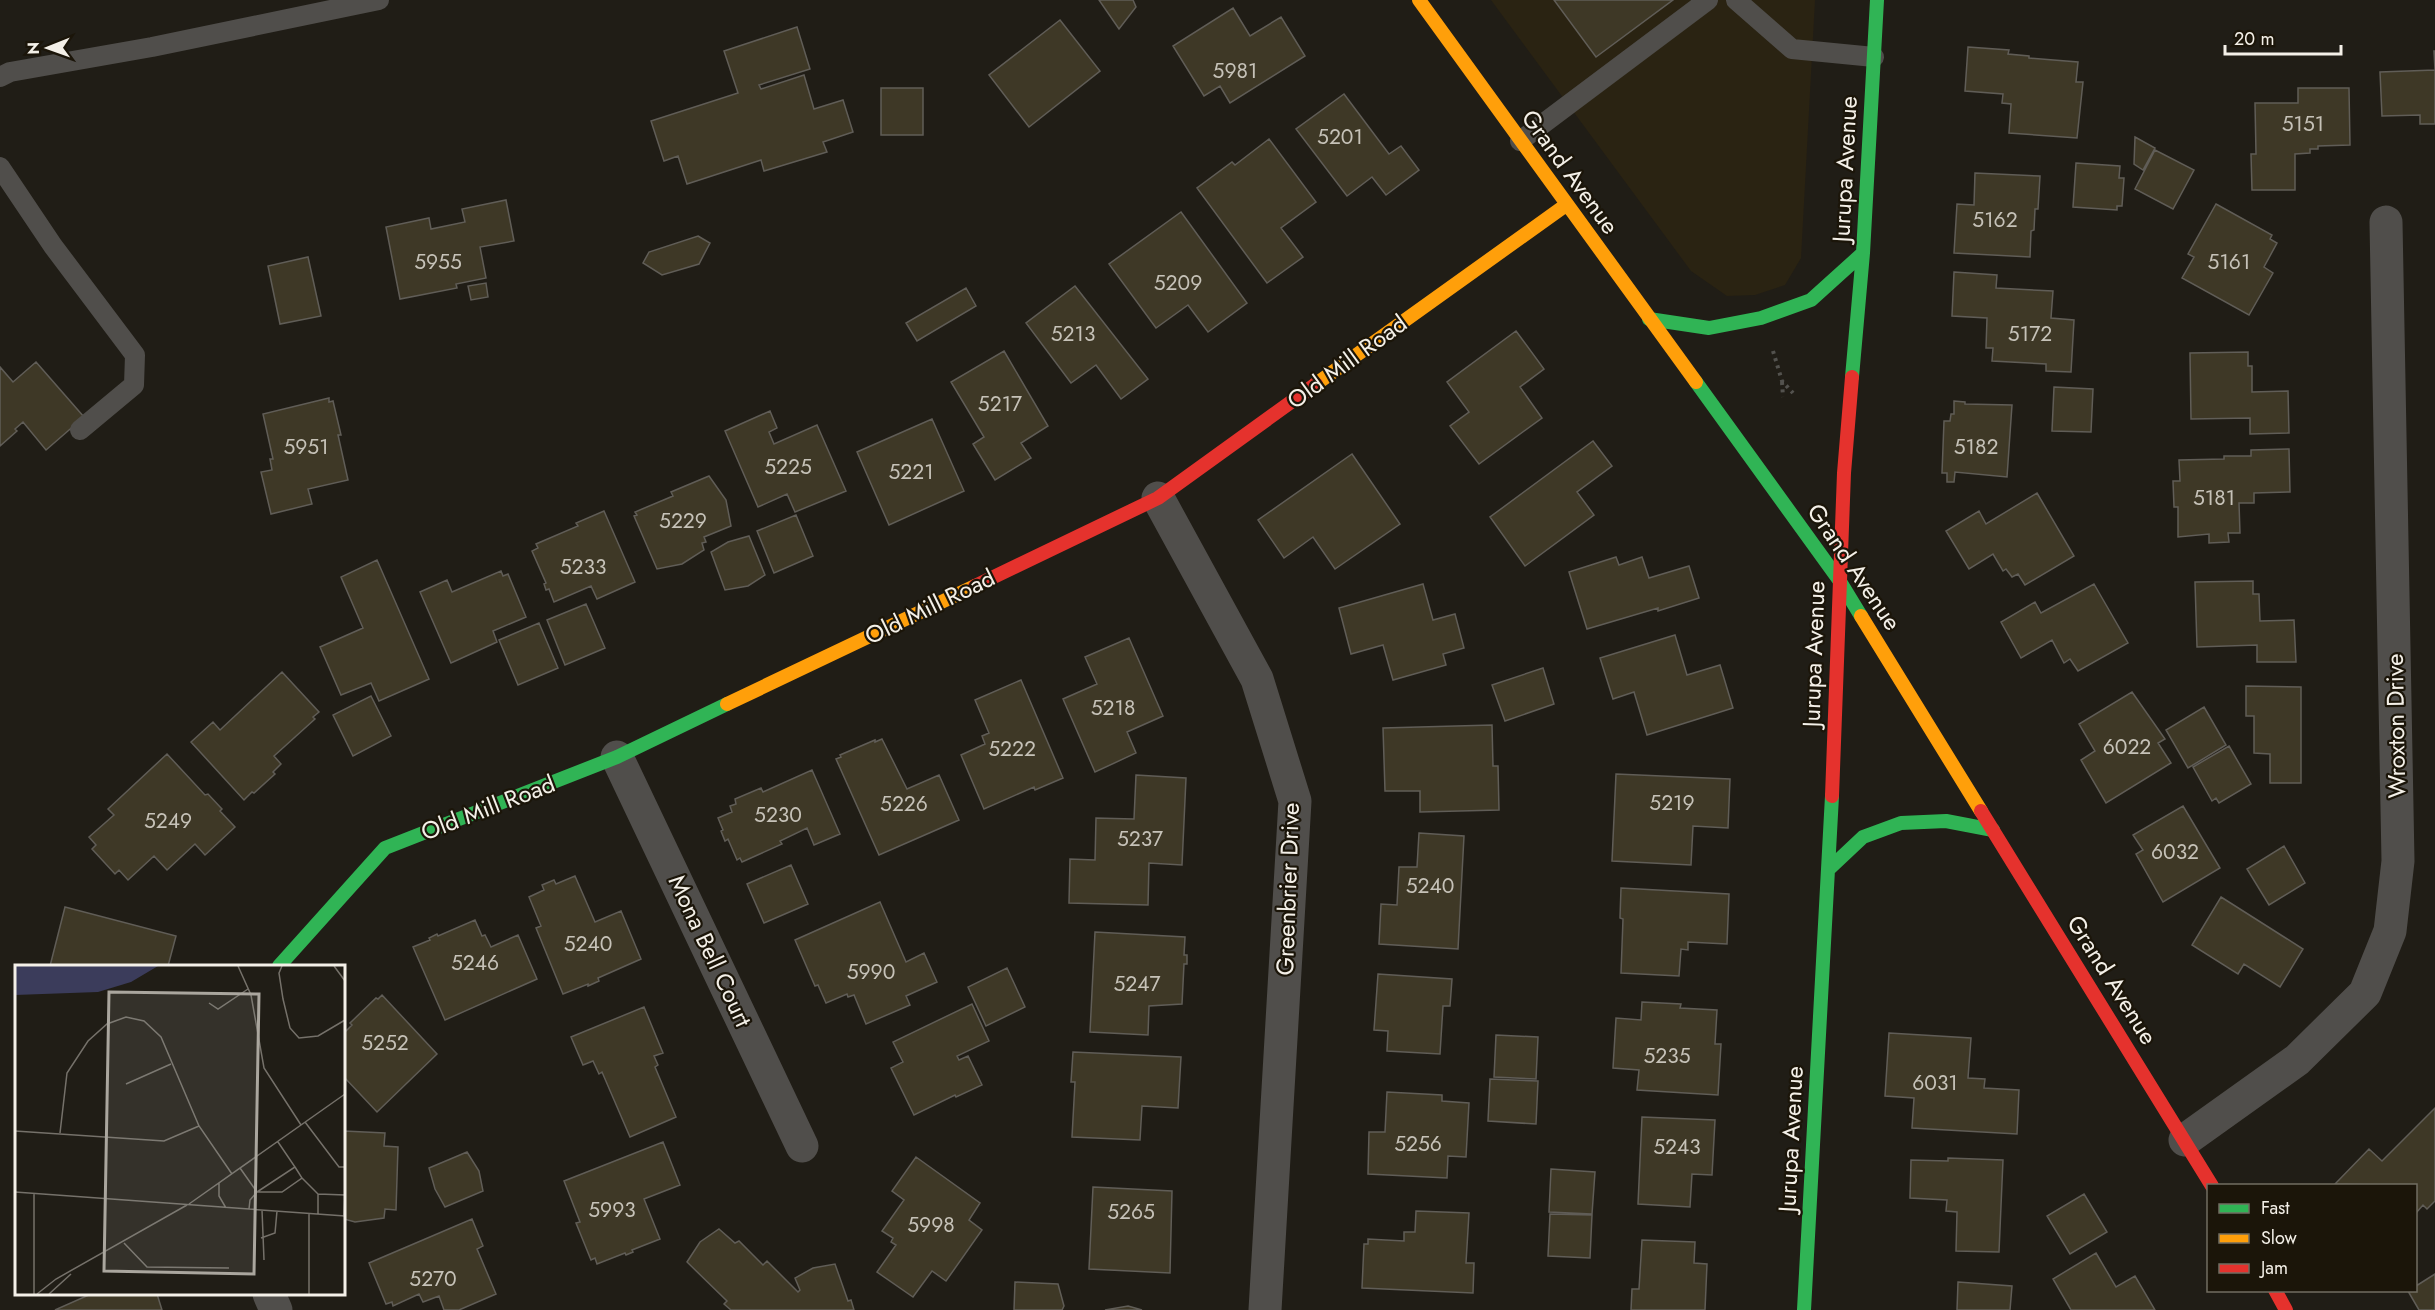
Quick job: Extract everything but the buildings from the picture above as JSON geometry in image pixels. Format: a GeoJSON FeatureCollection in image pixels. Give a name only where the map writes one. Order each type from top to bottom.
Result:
{"type":"FeatureCollection","features":[{"type":"Feature","properties":{"kind":"main road","name":"Grand Avenue"},"geometry":{"type":"LineString","coordinates":[[1419,0],[1839,580],[2211,1184]]}},
{"type":"Feature","properties":{"kind":"main road","name":"Jurupa Avenue"},"geometry":{"type":"LineString","coordinates":[[1804,1310],[1829,869],[1844,473],[1863,253],[1877,0]]}},
{"type":"Feature","properties":{"kind":"main road","name":"Old Mill Road"},"geometry":{"type":"LineString","coordinates":[[280,965],[385,848],[617,757],[1158,498],[1566,205]]}},
{"type":"Feature","properties":{"kind":"main road"},"geometry":{"type":"LineString","coordinates":[[1649,319],[1709,327],[1761,318],[1811,300],[1863,253]]}},
{"type":"Feature","properties":{"kind":"main road"},"geometry":{"type":"LineString","coordinates":[[1829,869],[1863,837],[1901,823],[1946,821],[1993,830]]}},
{"type":"Feature","properties":{"kind":"main road"},"geometry":{"type":"LineString","coordinates":[[2276,1292],[2286,1310]]}},
{"type":"Feature","properties":{"kind":"street","name":"Wroxton Drive"},"geometry":{"type":"LineString","coordinates":[[2185,1140],[2297,1060],[2365,993],[2390,931],[2398,861],[2386,222]]}},
{"type":"Feature","properties":{"kind":"street","name":"Greenbrier Drive"},"geometry":{"type":"LineString","coordinates":[[1158,498],[1257,679],[1295,801],[1265,1310]]}},
{"type":"Feature","properties":{"kind":"street","name":"Mona Bell Court"},"geometry":{"type":"LineString","coordinates":[[617,757],[802,1146]]}},
{"type":"Feature","properties":{"kind":"street"},"geometry":{"type":"LineString","coordinates":[[270,1295],[276,1310]]}},
{"type":"Feature","properties":{"kind":"lane"},"geometry":{"type":"LineString","coordinates":[[0,77],[10,72],[152,47],[379,0]]}},
{"type":"Feature","properties":{"kind":"lane"},"geometry":{"type":"LineString","coordinates":[[1520,141],[1708,0]]}},
{"type":"Feature","properties":{"kind":"lane"},"geometry":{"type":"LineString","coordinates":[[1736,0],[1792,49],[1874,57]]}},
{"type":"Feature","properties":{"kind":"lane"},"geometry":{"type":"LineString","coordinates":[[0,167],[53,246],[135,355],[134,385],[80,430]]}},
{"type":"Feature","properties":{"kind":"path"},"geometry":{"type":"LineString","coordinates":[[1771,346],[1782,381],[1783,397]]}},
{"type":"Feature","properties":{"kind":"path"},"geometry":{"type":"LineString","coordinates":[[1782,381],[1793,393]]}},
{"type":"Feature","properties":{"kind":"shaded area"},"geometry":{"type":"Polygon","coordinates":[[[1491,0],[1815,0],[1801,258],[1785,285],[1755,295],[1727,296],[1691,271],[1491,0]]]}},
{"type":"Feature","properties":{"kind":"traffic: fast"},"geometry":{"type":"LineString","coordinates":[[1852,377],[1863,253],[1877,0]]}},
{"type":"Feature","properties":{"kind":"traffic: fast"},"geometry":{"type":"LineString","coordinates":[[1649,319],[1709,328],[1761,318],[1811,300],[1863,253]]}},
{"type":"Feature","properties":{"kind":"traffic: fast"},"geometry":{"type":"LineString","coordinates":[[1696,382],[1839,580],[1861,616]]}},
{"type":"Feature","properties":{"kind":"traffic: fast"},"geometry":{"type":"LineString","coordinates":[[280,965],[385,848],[617,757],[727,704]]}},
{"type":"Feature","properties":{"kind":"traffic: fast"},"geometry":{"type":"LineString","coordinates":[[1804,1310],[1832,796]]}},
{"type":"Feature","properties":{"kind":"traffic: fast"},"geometry":{"type":"LineString","coordinates":[[1829,869],[1863,837],[1901,823],[1946,821],[1993,830]]}},
{"type":"Feature","properties":{"kind":"traffic: slow"},"geometry":{"type":"LineString","coordinates":[[1419,0],[1696,382]]}},
{"type":"Feature","properties":{"kind":"traffic: slow"},"geometry":{"type":"LineString","coordinates":[[1316,384],[1566,205]]}},
{"type":"Feature","properties":{"kind":"traffic: slow"},"geometry":{"type":"LineString","coordinates":[[727,704],[975,586]]}},
{"type":"Feature","properties":{"kind":"traffic: slow"},"geometry":{"type":"LineString","coordinates":[[1861,616],[1981,811]]}},
{"type":"Feature","properties":{"kind":"traffic: jam"},"geometry":{"type":"LineString","coordinates":[[1832,796],[1844,473],[1852,377]]}},
{"type":"Feature","properties":{"kind":"traffic: jam"},"geometry":{"type":"LineString","coordinates":[[975,586],[1158,498],[1316,384]]}},
{"type":"Feature","properties":{"kind":"traffic: jam"},"geometry":{"type":"LineString","coordinates":[[1981,811],[2211,1184]]}},
{"type":"Feature","properties":{"kind":"traffic: jam"},"geometry":{"type":"LineString","coordinates":[[2276,1292],[2286,1310]]}}]}
